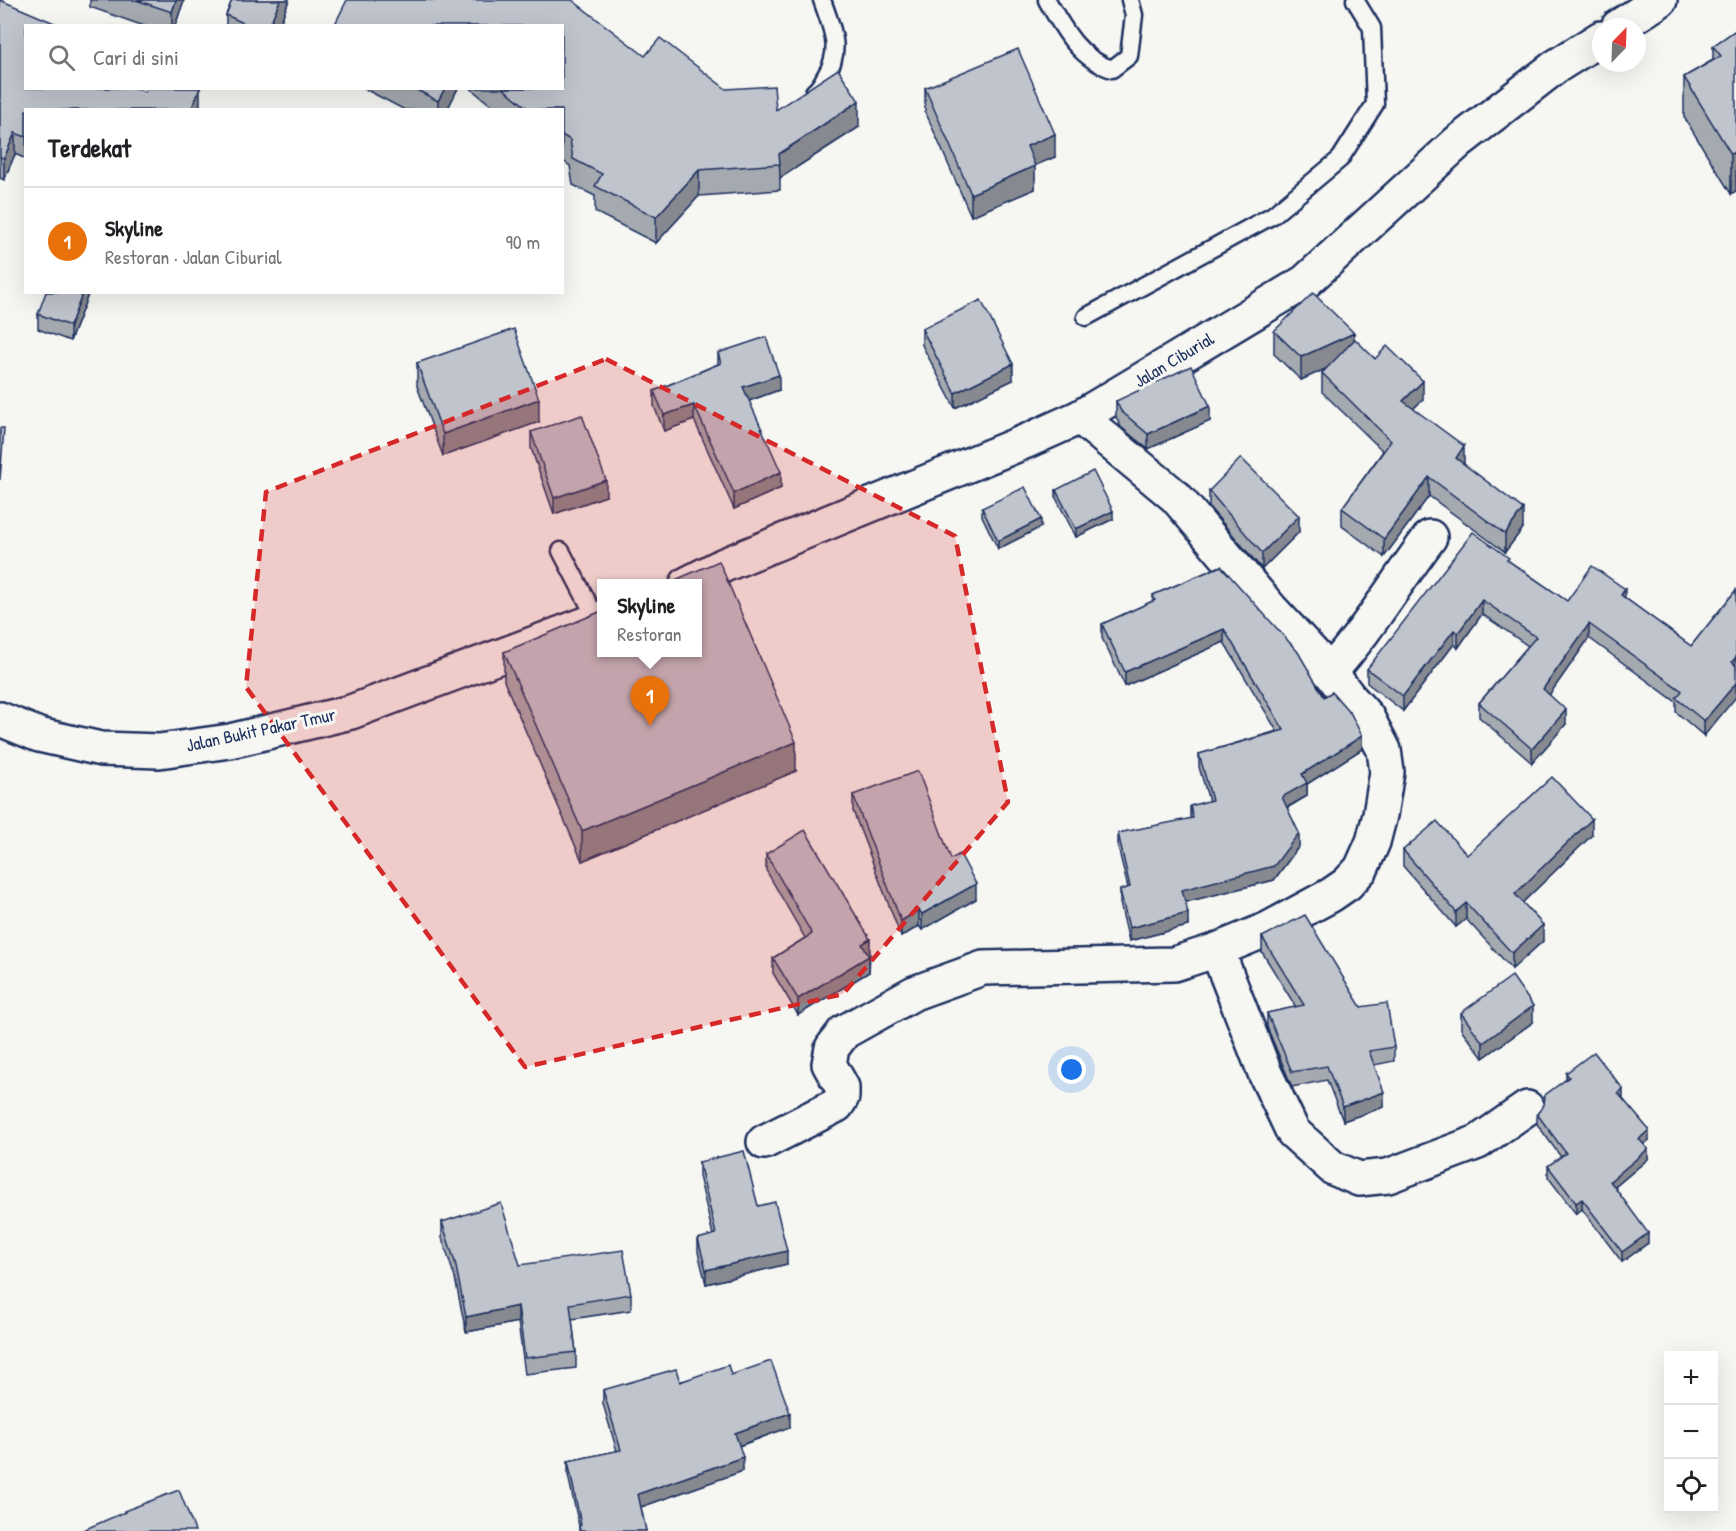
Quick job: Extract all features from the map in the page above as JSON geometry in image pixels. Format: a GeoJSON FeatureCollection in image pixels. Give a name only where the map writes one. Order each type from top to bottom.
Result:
{"type":"FeatureCollection","features":[{"type":"Feature","properties":{"kind":"street"},"geometry":{"type":"LineString","coordinates":[[1632,18],[1660,0]]}},
{"type":"Feature","properties":{"kind":"street","name":"Jalan Ciburial"},"geometry":{"type":"LineString","coordinates":[[697,579],[724,565],[1080,417],[1305,282],[1458,142],[1555,67],[1592,44]]}},
{"type":"Feature","properties":{"kind":"street"},"geometry":{"type":"LineString","coordinates":[[764,1142],[837,1105],[842,1097],[842,1087],[830,1064],[832,1048],[844,1032],[914,993],[983,968],[1174,964],[1217,950],[1268,929],[1347,884],[1361,869],[1373,842],[1387,772],[1384,750],[1367,717],[1176,497],[1080,417]]}},
{"type":"Feature","properties":{"kind":"street"},"geometry":{"type":"LineString","coordinates":[[1330,672],[1352,648],[1430,537]]}},
{"type":"Feature","properties":{"kind":"street","name":"Jalan Bukit Pakar Tmur"},"geometry":{"type":"LineString","coordinates":[[0,719],[39,735],[101,749],[159,751],[230,741],[351,711],[597,620]]}},
{"type":"Feature","properties":{"kind":"street"},"geometry":{"type":"LineString","coordinates":[[1217,950],[1265,1073],[1293,1132],[1333,1168],[1359,1179],[1388,1176],[1478,1142],[1527,1108]]}},
{"type":"Feature","properties":{"kind":"lane"},"geometry":{"type":"LineString","coordinates":[[803,99],[818,89],[834,64],[836,38],[822,0]]}},
{"type":"Feature","properties":{"kind":"lane"},"geometry":{"type":"LineString","coordinates":[[1047,0],[1078,49],[1100,65],[1112,69],[1129,56],[1134,15],[1130,0]]}},
{"type":"Feature","properties":{"kind":"lane"},"geometry":{"type":"LineString","coordinates":[[1086,317],[1273,215],[1340,159],[1375,104],[1372,28],[1355,0]]}},
{"type":"Feature","properties":{"kind":"lane"},"geometry":{"type":"LineString","coordinates":[[561,551],[597,615]]}},
{"type":"Feature","properties":{"kind":"highlighted area"},"geometry":{"type":"Polygon","coordinates":[[[606,359],[955,536],[1008,802],[843,994],[525,1067],[246,687],[266,492],[606,359]]]}},
{"type":"Feature","properties":{"kind":"building"},"geometry":{"type":"Polygon","coordinates":[[[0,0],[57,24],[24,24],[24,90],[140,90],[145,92],[146,90],[199,90],[192,108],[24,108],[24,136],[15,133],[4,158],[0,157],[0,0]]]}},
{"type":"Feature","properties":{"kind":"building"},"geometry":{"type":"Polygon","coordinates":[[[136,0],[176,0],[172,12],[136,0]]]}},
{"type":"Feature","properties":{"kind":"building"},"geometry":{"type":"Polygon","coordinates":[[[232,0],[280,0],[270,24],[246,24],[226,15],[232,0]]]}},
{"type":"Feature","properties":{"kind":"building"},"geometry":{"type":"Polygon","coordinates":[[[347,0],[572,0],[645,56],[660,38],[726,89],[774,86],[776,110],[838,69],[859,101],[779,154],[780,164],[699,170],[656,217],[595,186],[602,174],[573,159],[570,140],[564,136],[564,108],[528,108],[505,90],[564,90],[564,24],[335,24],[347,0]]]}},
{"type":"Feature","properties":{"kind":"building"},"geometry":{"type":"Polygon","coordinates":[[[1736,30],[1736,151],[1731,154],[1684,77],[1721,56],[1713,46],[1736,30]]]}},
{"type":"Feature","properties":{"kind":"building"},"geometry":{"type":"Polygon","coordinates":[[[1018,49],[1055,134],[1027,146],[1035,166],[971,194],[925,88],[1018,49]]]}},
{"type":"Feature","properties":{"kind":"building"},"geometry":{"type":"Polygon","coordinates":[[[417,90],[444,90],[438,101],[417,90]]]}},
{"type":"Feature","properties":{"kind":"building"},"geometry":{"type":"Polygon","coordinates":[[[1313,293],[1354,333],[1301,357],[1274,331],[1313,293]]]}},
{"type":"Feature","properties":{"kind":"building"},"geometry":{"type":"Polygon","coordinates":[[[45,294],[82,294],[70,326],[38,314],[45,294]]]}},
{"type":"Feature","properties":{"kind":"building"},"geometry":{"type":"Polygon","coordinates":[[[981,300],[1013,364],[955,393],[922,329],[981,300]]]}},
{"type":"Feature","properties":{"kind":"building"},"geometry":{"type":"Polygon","coordinates":[[[514,329],[539,399],[443,434],[417,363],[514,329]]]}},
{"type":"Feature","properties":{"kind":"building"},"geometry":{"type":"Polygon","coordinates":[[[766,337],[779,375],[743,387],[781,472],[734,493],[694,405],[664,415],[654,391],[721,363],[718,353],[766,337]]]}},
{"type":"Feature","properties":{"kind":"building"},"geometry":{"type":"Polygon","coordinates":[[[1355,339],[1375,359],[1387,346],[1423,381],[1403,401],[1464,446],[1456,458],[1523,509],[1505,534],[1429,477],[1384,539],[1342,508],[1391,441],[1322,373],[1355,339]]]}},
{"type":"Feature","properties":{"kind":"building"},"geometry":{"type":"Polygon","coordinates":[[[1191,366],[1210,406],[1148,434],[1121,411],[1116,401],[1191,366]]]}},
{"type":"Feature","properties":{"kind":"building"},"geometry":{"type":"Polygon","coordinates":[[[582,415],[606,480],[554,498],[531,432],[582,415]]]}},
{"type":"Feature","properties":{"kind":"building"},"geometry":{"type":"Polygon","coordinates":[[[0,428],[4,428],[0,480],[0,428]]]}},
{"type":"Feature","properties":{"kind":"building"},"geometry":{"type":"Polygon","coordinates":[[[1241,458],[1299,516],[1262,553],[1209,491],[1241,458]]]}},
{"type":"Feature","properties":{"kind":"building"},"geometry":{"type":"Polygon","coordinates":[[[1093,471],[1113,511],[1076,529],[1056,490],[1093,471]]]}},
{"type":"Feature","properties":{"kind":"building"},"geometry":{"type":"Polygon","coordinates":[[[1025,487],[1041,519],[998,541],[982,508],[1025,487]]]}},
{"type":"Feature","properties":{"kind":"building"},"geometry":{"type":"Polygon","coordinates":[[[1473,532],[1509,558],[1507,560],[1567,601],[1592,566],[1625,589],[1621,595],[1691,646],[1736,590],[1736,657],[1732,662],[1736,666],[1736,683],[1704,721],[1676,698],[1682,691],[1589,624],[1543,689],[1566,710],[1532,749],[1479,703],[1536,637],[1482,600],[1458,633],[1454,630],[1403,696],[1367,669],[1473,532]]]}},
{"type":"Feature","properties":{"kind":"building"},"geometry":{"type":"Polygon","coordinates":[[[719,561],[796,742],[582,831],[504,652],[597,613],[597,657],[702,657],[702,579],[678,579],[719,561]]]}},
{"type":"Feature","properties":{"kind":"building"},"geometry":{"type":"Polygon","coordinates":[[[1221,566],[1298,652],[1324,697],[1332,692],[1351,714],[1362,736],[1302,774],[1307,783],[1282,797],[1299,833],[1274,866],[1182,890],[1188,913],[1129,928],[1120,890],[1130,887],[1118,833],[1193,818],[1190,806],[1212,800],[1199,754],[1284,730],[1224,629],[1125,672],[1102,624],[1155,600],[1153,595],[1221,566]]]}},
{"type":"Feature","properties":{"kind":"building"},"geometry":{"type":"Polygon","coordinates":[[[918,771],[951,859],[960,854],[976,884],[922,914],[919,910],[901,921],[853,795],[918,771]]]}},
{"type":"Feature","properties":{"kind":"building"},"geometry":{"type":"Polygon","coordinates":[[[1552,777],[1592,819],[1515,894],[1543,925],[1512,953],[1466,903],[1456,912],[1403,850],[1437,821],[1467,855],[1552,777]]]}},
{"type":"Feature","properties":{"kind":"building"},"geometry":{"type":"Polygon","coordinates":[[[805,830],[870,939],[862,944],[869,956],[798,999],[773,958],[812,934],[766,854],[805,830]]]}},
{"type":"Feature","properties":{"kind":"building"},"geometry":{"type":"Polygon","coordinates":[[[1305,915],[1361,1007],[1387,1003],[1394,1047],[1369,1051],[1384,1092],[1343,1107],[1327,1066],[1292,1072],[1267,1013],[1304,1005],[1262,937],[1305,915]]]}},
{"type":"Feature","properties":{"kind":"building"},"geometry":{"type":"Polygon","coordinates":[[[1512,976],[1533,1006],[1483,1043],[1461,1013],[1512,976]]]}},
{"type":"Feature","properties":{"kind":"building"},"geometry":{"type":"Polygon","coordinates":[[[1594,1052],[1623,1089],[1618,1093],[1649,1130],[1639,1139],[1648,1149],[1610,1181],[1648,1233],[1622,1252],[1582,1199],[1576,1203],[1548,1166],[1566,1153],[1537,1114],[1544,1105],[1545,1095],[1569,1077],[1566,1073],[1594,1052]]]}},
{"type":"Feature","properties":{"kind":"building"},"geometry":{"type":"Polygon","coordinates":[[[744,1151],[758,1206],[775,1202],[787,1251],[706,1270],[698,1239],[716,1234],[699,1162],[744,1151]]]}},
{"type":"Feature","properties":{"kind":"building"},"geometry":{"type":"Polygon","coordinates":[[[501,1203],[520,1265],[623,1250],[631,1294],[570,1304],[576,1352],[525,1358],[518,1306],[466,1317],[455,1262],[442,1222],[501,1203]]]}},
{"type":"Feature","properties":{"kind":"building"},"geometry":{"type":"Polygon","coordinates":[[[771,1361],[790,1413],[735,1433],[743,1457],[638,1494],[646,1531],[580,1531],[579,1526],[581,1525],[568,1461],[621,1450],[603,1390],[676,1369],[680,1382],[728,1365],[731,1375],[771,1361]]]}},
{"type":"Feature","properties":{"kind":"building"},"geometry":{"type":"Polygon","coordinates":[[[179,1490],[195,1531],[81,1531],[124,1511],[179,1490]]]}},
{"type":"Feature","properties":{"kind":"place","name":"Skyline"},"geometry":{"type":"Point","coordinates":[650,726]}}]}
